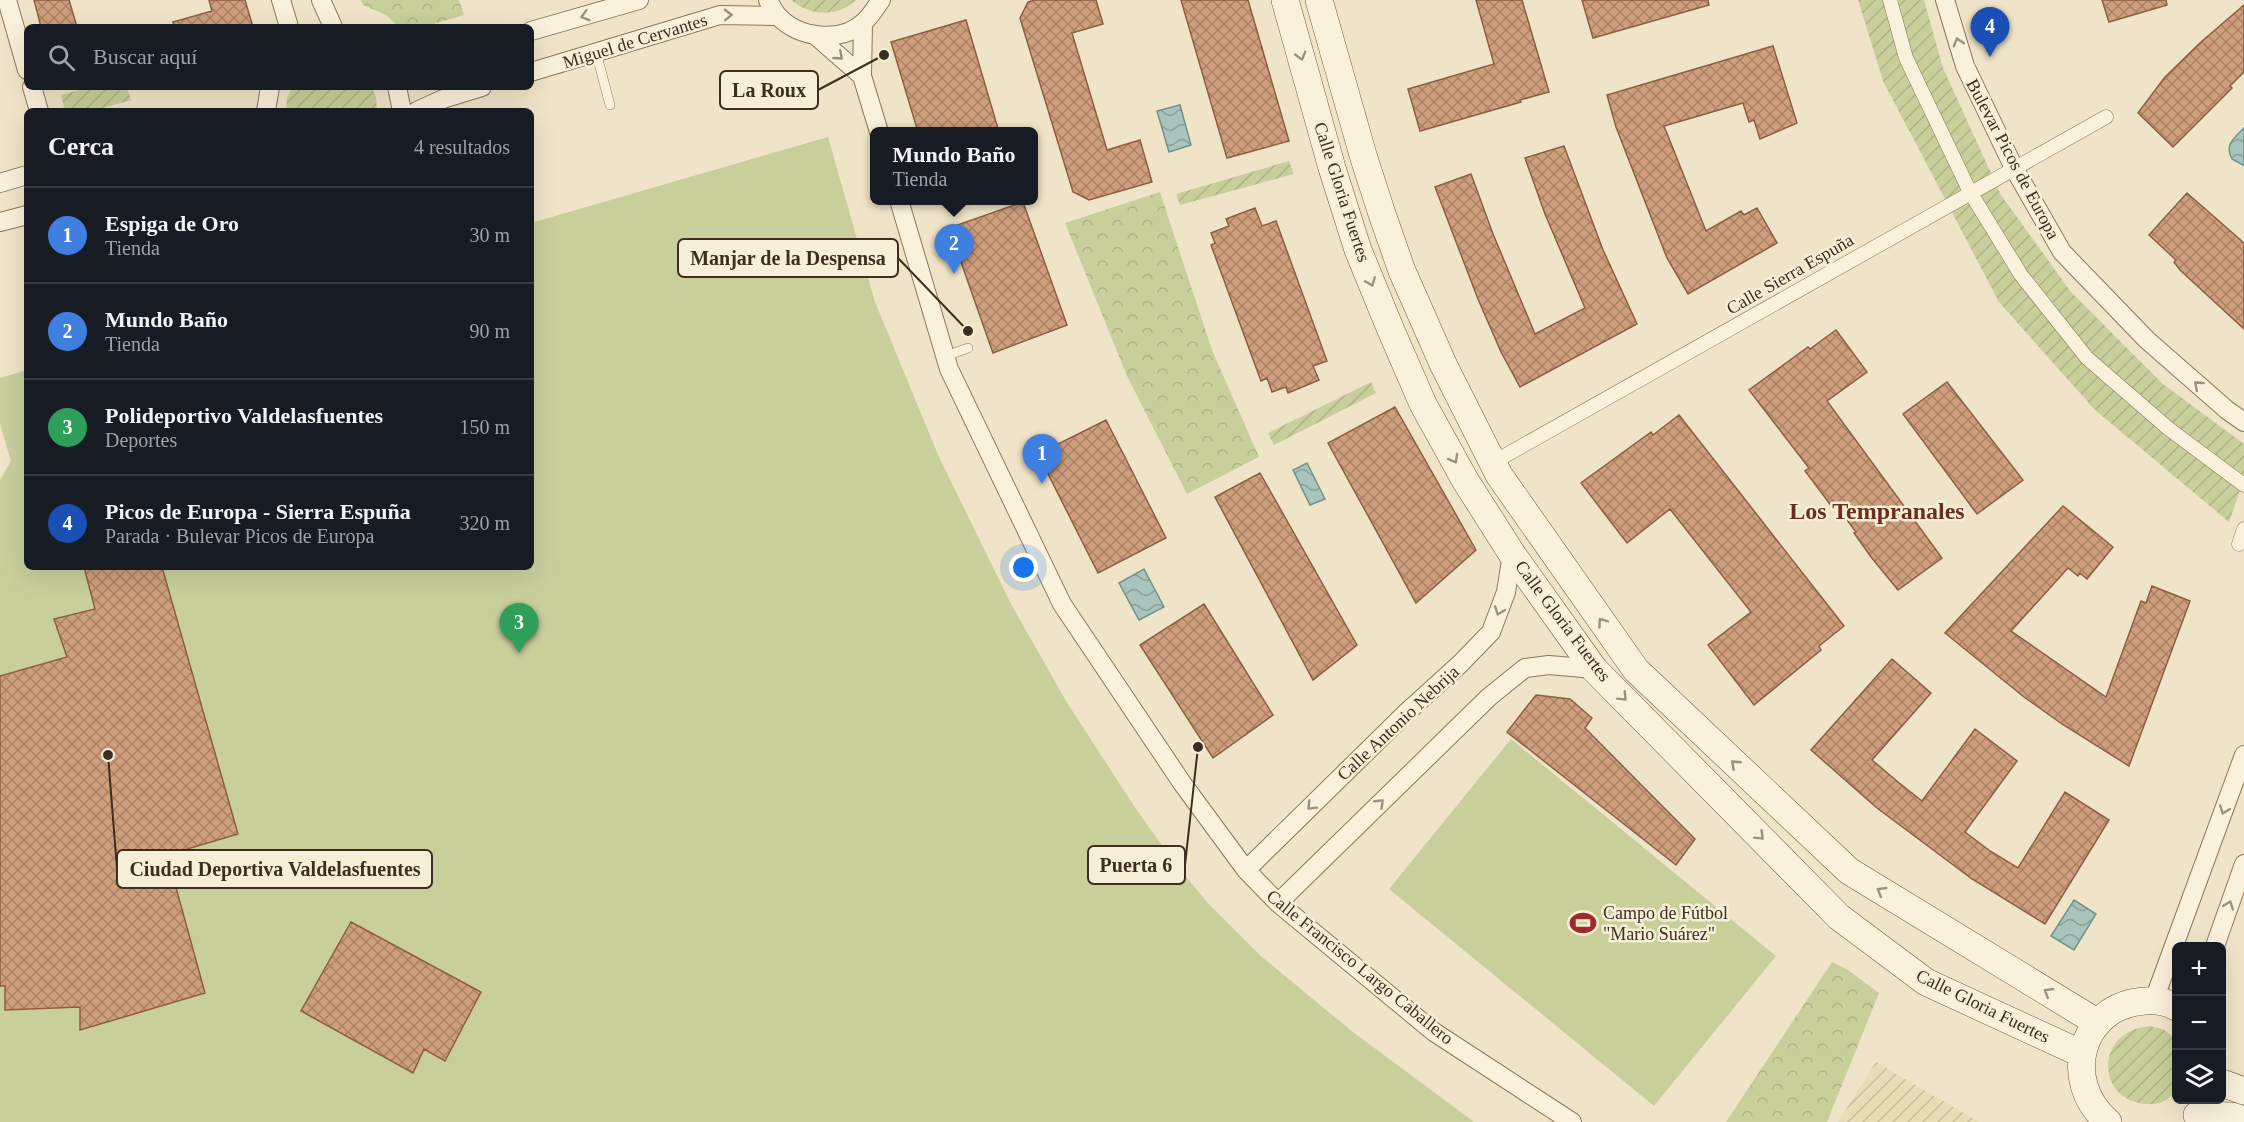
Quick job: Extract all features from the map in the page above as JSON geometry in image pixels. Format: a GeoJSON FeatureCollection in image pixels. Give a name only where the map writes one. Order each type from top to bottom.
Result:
{"type":"FeatureCollection","features":[{"type":"Feature","properties":{"kind":"main road","name":"Calle Gloria Fuertes"},"geometry":{"type":"LineString","coordinates":[[1285,0],[1358,250],[1423,404],[1465,480],[1512,554],[1594,669],[1839,918],[1926,982],[2082,1054]]}},
{"type":"Feature","properties":{"kind":"main road","name":"Calle Gloria Fuertes"},"geometry":{"type":"LineString","coordinates":[[1319,0],[1363,155],[1402,271],[1443,366],[1492,463],[1535,528],[1636,670],[1849,871],[2098,1023]]}},
{"type":"Feature","properties":{"kind":"main road"},"geometry":{"type":"LineString","coordinates":[[2108,1122],[2093,1107],[2084,1090],[2081,1071],[2082,1054],[2088,1037],[2098,1023],[2114,1009],[2133,1002],[2165,1004]]}},
{"type":"Feature","properties":{"kind":"main road"},"geometry":{"type":"LineString","coordinates":[[2226,1084],[2244,1091]]}},
{"type":"Feature","properties":{"kind":"main road"},"geometry":{"type":"LineString","coordinates":[[2198,1112],[2232,1116],[2244,1120]]}},
{"type":"Feature","properties":{"kind":"street"},"geometry":{"type":"LineString","coordinates":[[7,0],[24,60]]}},
{"type":"Feature","properties":{"kind":"street"},"geometry":{"type":"LineString","coordinates":[[281,0],[288,24]]}},
{"type":"Feature","properties":{"kind":"street"},"geometry":{"type":"LineString","coordinates":[[321,0],[332,24]]}},
{"type":"Feature","properties":{"kind":"street"},"geometry":{"type":"LineString","coordinates":[[534,31],[639,0]]}},
{"type":"Feature","properties":{"kind":"street"},"geometry":{"type":"LineString","coordinates":[[773,8],[794,29],[816,36],[839,35],[863,24],[881,0]]}},
{"type":"Feature","properties":{"kind":"street"},"geometry":{"type":"LineString","coordinates":[[1890,0],[1906,58],[1970,192],[2021,275],[2087,358],[2169,429],[2244,485]]}},
{"type":"Feature","properties":{"kind":"street","name":"Bulevar Picos de Europa"},"geometry":{"type":"LineString","coordinates":[[1945,0],[1965,66],[2014,168],[2062,252],[2147,340],[2227,410],[2244,422]]}},
{"type":"Feature","properties":{"kind":"street","name":"Miguel de Cervantes"},"geometry":{"type":"LineString","coordinates":[[534,71],[720,15],[773,8]]}},
{"type":"Feature","properties":{"kind":"street"},"geometry":{"type":"LineString","coordinates":[[863,24],[862,76],[877,127]]}},
{"type":"Feature","properties":{"kind":"street"},"geometry":{"type":"LineString","coordinates":[[816,36],[862,76]]}},
{"type":"Feature","properties":{"kind":"street"},"geometry":{"type":"LineString","coordinates":[[33,90],[38,108]]}},
{"type":"Feature","properties":{"kind":"street"},"geometry":{"type":"LineString","coordinates":[[266,108],[269,90]]}},
{"type":"Feature","properties":{"kind":"street"},"geometry":{"type":"LineString","coordinates":[[398,90],[401,108]]}},
{"type":"Feature","properties":{"kind":"street"},"geometry":{"type":"LineString","coordinates":[[424,108],[472,90]]}},
{"type":"Feature","properties":{"kind":"street","name":"Calle Sierra Espuña"},"geometry":{"type":"LineString","coordinates":[[1492,463],[2106,117]]}},
{"type":"Feature","properties":{"kind":"street"},"geometry":{"type":"LineString","coordinates":[[0,183],[24,176]]}},
{"type":"Feature","properties":{"kind":"street","name":"Calle Francisco Largo Caballero"},"geometry":{"type":"LineString","coordinates":[[900,205],[949,369],[1062,604],[1182,783],[1246,870],[1278,903],[1434,1032],[1572,1122]]}},
{"type":"Feature","properties":{"kind":"street"},"geometry":{"type":"LineString","coordinates":[[0,222],[24,216]]}},
{"type":"Feature","properties":{"kind":"street"},"geometry":{"type":"LineString","coordinates":[[2239,543],[2244,529]]}},
{"type":"Feature","properties":{"kind":"street","name":"Calle Antonio Nebrija"},"geometry":{"type":"LineString","coordinates":[[1246,870],[1491,632],[1506,592],[1512,554]]}},
{"type":"Feature","properties":{"kind":"street"},"geometry":{"type":"LineString","coordinates":[[1278,903],[1489,697],[1525,668],[1549,665],[1594,669]]}},
{"type":"Feature","properties":{"kind":"street"},"geometry":{"type":"LineString","coordinates":[[2165,1004],[2244,755]]}},
{"type":"Feature","properties":{"kind":"street"},"geometry":{"type":"LineString","coordinates":[[2216,942],[2244,864]]}},
{"type":"Feature","properties":{"kind":"lane"},"geometry":{"type":"LineString","coordinates":[[596,52],[610,105]]}},
{"type":"Feature","properties":{"kind":"lane"},"geometry":{"type":"LineString","coordinates":[[946,356],[968,348]]}},
{"type":"Feature","properties":{"kind":"shaded area"},"geometry":{"type":"Polygon","coordinates":[[[1876,1062],[1979,1122],[1838,1122],[1876,1062]]]}},
{"type":"Feature","properties":{"kind":"green space"},"geometry":{"type":"Polygon","coordinates":[[[361,0],[459,0],[464,15],[433,24],[396,24],[386,15],[363,5],[361,0]]]}},
{"type":"Feature","properties":{"kind":"green space"},"geometry":{"type":"Polygon","coordinates":[[[791,0],[856,0],[840,10],[824,13],[807,9],[791,0]]]}},
{"type":"Feature","properties":{"kind":"green space"},"geometry":{"type":"Polygon","coordinates":[[[1858,0],[1924,0],[1943,68],[2001,195],[2071,292],[2163,384],[2244,444],[2244,479],[2229,522],[2095,410],[1999,302],[1883,81],[1858,0]]]}},
{"type":"Feature","properties":{"kind":"green space"},"geometry":{"type":"Polygon","coordinates":[[[79,90],[128,90],[131,100],[103,108],[64,108],[61,95],[79,90]]]}},
{"type":"Feature","properties":{"kind":"green space"},"geometry":{"type":"Polygon","coordinates":[[[291,90],[373,90],[377,108],[286,108],[291,90]]]}},
{"type":"Feature","properties":{"kind":"green space"},"geometry":{"type":"Polygon","coordinates":[[[828,137],[875,302],[939,457],[1011,604],[1066,701],[1134,806],[1173,861],[1208,903],[1261,956],[1349,1029],[1474,1122],[0,1122],[0,480],[11,461],[0,424],[0,378],[24,371],[24,570],[534,570],[534,222],[828,137]]]}},
{"type":"Feature","properties":{"kind":"green space"},"geometry":{"type":"Polygon","coordinates":[[[1289,161],[1294,174],[1180,205],[1176,194],[1289,161]]]}},
{"type":"Feature","properties":{"kind":"green space"},"geometry":{"type":"Polygon","coordinates":[[[1160,192],[1212,350],[1259,457],[1187,494],[1127,376],[1065,223],[1160,192]]]}},
{"type":"Feature","properties":{"kind":"green space"},"geometry":{"type":"Polygon","coordinates":[[[1371,382],[1376,393],[1274,445],[1268,433],[1371,382]]]}},
{"type":"Feature","properties":{"kind":"green space","name":"Campo de Fútbol \"Mario Suárez\""},"geometry":{"type":"Polygon","coordinates":[[[1511,739],[1776,956],[1654,1106],[1389,889],[1511,739]]]}},
{"type":"Feature","properties":{"kind":"green space"},"geometry":{"type":"Polygon","coordinates":[[[1832,962],[1848,970],[1879,993],[1827,1122],[1726,1122],[1832,962]]]}},
{"type":"Feature","properties":{"kind":"green space"},"geometry":{"type":"Polygon","coordinates":[[[2150,1026],[2163,1029],[2172,1036],[2172,1095],[2164,1101],[2148,1104],[2131,1101],[2118,1092],[2111,1080],[2108,1066],[2111,1053],[2118,1040],[2131,1031],[2150,1026]]]}},
{"type":"Feature","properties":{"kind":"water"},"geometry":{"type":"Polygon","coordinates":[[[1180,105],[1191,145],[1169,152],[1157,111],[1180,105]]]}},
{"type":"Feature","properties":{"kind":"water"},"geometry":{"type":"Polygon","coordinates":[[[2244,128],[2243,165],[2232,159],[2229,150],[2231,142],[2244,128]]]}},
{"type":"Feature","properties":{"kind":"water"},"geometry":{"type":"Polygon","coordinates":[[[1307,463],[1325,499],[1310,505],[1293,470],[1307,463]]]}},
{"type":"Feature","properties":{"kind":"water"},"geometry":{"type":"Polygon","coordinates":[[[1144,569],[1164,607],[1139,620],[1119,583],[1144,569]]]}},
{"type":"Feature","properties":{"kind":"water"},"geometry":{"type":"Polygon","coordinates":[[[2074,900],[2096,914],[2074,950],[2051,936],[2074,900]]]}},
{"type":"Feature","properties":{"kind":"building"},"geometry":{"type":"Polygon","coordinates":[[[34,0],[69,0],[76,24],[40,24],[34,0]]]}},
{"type":"Feature","properties":{"kind":"building"},"geometry":{"type":"Polygon","coordinates":[[[209,0],[245,0],[252,24],[173,24],[173,22],[212,11],[209,0]]]}},
{"type":"Feature","properties":{"kind":"building"},"geometry":{"type":"Polygon","coordinates":[[[1096,0],[1103,24],[1072,33],[1107,150],[1140,140],[1152,182],[1089,200],[1073,192],[1020,18],[1028,2],[1096,0]]]}},
{"type":"Feature","properties":{"kind":"building"},"geometry":{"type":"Polygon","coordinates":[[[1181,0],[1248,0],[1289,141],[1227,158],[1181,0]]]}},
{"type":"Feature","properties":{"kind":"building"},"geometry":{"type":"Polygon","coordinates":[[[1476,0],[1522,0],[1549,92],[1420,131],[1408,89],[1494,64],[1476,0]]]}},
{"type":"Feature","properties":{"kind":"building"},"geometry":{"type":"Polygon","coordinates":[[[1582,0],[1708,0],[1709,5],[1593,38],[1582,0]]]}},
{"type":"Feature","properties":{"kind":"building"},"geometry":{"type":"Polygon","coordinates":[[[2102,0],[2166,0],[2167,5],[2109,22],[2102,0]]]}},
{"type":"Feature","properties":{"kind":"building"},"geometry":{"type":"Polygon","coordinates":[[[2244,5],[2244,72],[2230,86],[2232,88],[2173,147],[2138,113],[2165,77],[2244,5]]]}},
{"type":"Feature","properties":{"kind":"building"},"geometry":{"type":"Polygon","coordinates":[[[966,20],[998,127],[916,127],[891,42],[966,20]]]}},
{"type":"Feature","properties":{"kind":"building"},"geometry":{"type":"Polygon","coordinates":[[[1773,46],[1797,123],[1760,139],[1754,120],[1749,122],[1743,103],[1664,126],[1706,231],[1741,211],[1744,215],[1757,208],[1777,243],[1688,294],[1667,258],[1616,127],[1607,95],[1773,46]]]}},
{"type":"Feature","properties":{"kind":"building"},"geometry":{"type":"Polygon","coordinates":[[[1564,146],[1603,250],[1637,324],[1520,387],[1501,352],[1478,299],[1435,187],[1471,174],[1493,234],[1535,334],[1585,308],[1545,214],[1525,158],[1564,146]]]}},
{"type":"Feature","properties":{"kind":"building"},"geometry":{"type":"Polygon","coordinates":[[[2187,193],[2244,243],[2244,329],[2180,270],[2174,262],[2176,260],[2149,235],[2187,193]]]}},
{"type":"Feature","properties":{"kind":"building"},"geometry":{"type":"Polygon","coordinates":[[[1014,205],[1024,205],[1067,325],[993,353],[949,228],[1014,205]]]}},
{"type":"Feature","properties":{"kind":"building"},"geometry":{"type":"Polygon","coordinates":[[[1255,208],[1262,226],[1276,221],[1327,361],[1313,366],[1319,380],[1288,393],[1286,387],[1272,392],[1267,378],[1261,381],[1211,245],[1215,243],[1211,233],[1229,226],[1226,219],[1255,208]]]}},
{"type":"Feature","properties":{"kind":"building"},"geometry":{"type":"Polygon","coordinates":[[[1836,330],[1867,372],[1827,401],[1942,558],[1898,590],[1871,557],[1833,501],[1830,504],[1805,471],[1809,468],[1749,390],[1808,347],[1810,349],[1836,330]]]}},
{"type":"Feature","properties":{"kind":"building"},"geometry":{"type":"Polygon","coordinates":[[[1947,382],[2023,480],[1977,514],[1903,414],[1947,382]]]}},
{"type":"Feature","properties":{"kind":"building"},"geometry":{"type":"Polygon","coordinates":[[[1395,407],[1476,550],[1416,603],[1328,443],[1395,407]]]}},
{"type":"Feature","properties":{"kind":"building"},"geometry":{"type":"Polygon","coordinates":[[[1679,415],[1844,626],[1819,646],[1821,650],[1754,705],[1708,645],[1751,612],[1670,509],[1627,543],[1581,483],[1651,432],[1653,435],[1679,415]]]}},
{"type":"Feature","properties":{"kind":"building"},"geometry":{"type":"Polygon","coordinates":[[[1106,420],[1166,538],[1098,573],[1038,454],[1106,420]]]}},
{"type":"Feature","properties":{"kind":"building"},"geometry":{"type":"Polygon","coordinates":[[[1260,473],[1357,645],[1313,680],[1215,497],[1260,473]]]}},
{"type":"Feature","properties":{"kind":"building"},"geometry":{"type":"Polygon","coordinates":[[[2063,506],[2113,547],[2087,579],[2080,573],[2078,576],[2068,568],[2011,631],[2106,697],[2141,601],[2146,603],[2152,586],[2190,601],[2129,766],[2024,697],[1945,633],[2063,506]]]}},
{"type":"Feature","properties":{"kind":"building"},"geometry":{"type":"Polygon","coordinates":[[[85,570],[163,570],[238,834],[167,855],[205,993],[80,1030],[80,1007],[5,1010],[5,986],[0,986],[0,676],[67,657],[54,619],[95,609],[85,570]]]}},
{"type":"Feature","properties":{"kind":"building"},"geometry":{"type":"Polygon","coordinates":[[[1204,604],[1273,715],[1213,758],[1140,645],[1204,604]]]}},
{"type":"Feature","properties":{"kind":"building"},"geometry":{"type":"Polygon","coordinates":[[[1892,659],[1931,693],[1872,760],[1922,801],[1975,729],[2017,761],[1965,832],[1990,851],[2018,868],[2065,792],[2109,820],[2045,924],[1972,879],[1877,808],[1811,750],[1892,659]]]}},
{"type":"Feature","properties":{"kind":"building"},"geometry":{"type":"Polygon","coordinates":[[[1536,695],[1570,699],[1592,718],[1585,728],[1695,839],[1676,865],[1507,732],[1536,695]]]}},
{"type":"Feature","properties":{"kind":"building"},"geometry":{"type":"Polygon","coordinates":[[[351,922],[481,992],[445,1061],[424,1049],[413,1073],[301,1011],[351,922]]]}},
{"type":"Feature","properties":{"kind":"place","name":"La Roux"},"geometry":{"type":"Point","coordinates":[884,55]}},
{"type":"Feature","properties":{"kind":"place","name":"Picos de Europa - Sierra Espuña"},"geometry":{"type":"Point","coordinates":[1990,57]}},
{"type":"Feature","properties":{"kind":"place","name":"Mundo Baño"},"geometry":{"type":"Point","coordinates":[954,274]}},
{"type":"Feature","properties":{"kind":"place","name":"Manjar de la Despensa"},"geometry":{"type":"Point","coordinates":[968,331]}},
{"type":"Feature","properties":{"kind":"place","name":"Espiga de Oro"},"geometry":{"type":"Point","coordinates":[1042,484]}},
{"type":"Feature","properties":{"kind":"place","name":"Polideportivo Valdelasfuentes"},"geometry":{"type":"Point","coordinates":[519,653]}},
{"type":"Feature","properties":{"kind":"place","name":"Puerta 6"},"geometry":{"type":"Point","coordinates":[1198,747]}},
{"type":"Feature","properties":{"kind":"place","name":"Ciudad Deportiva Valdelasfuentes"},"geometry":{"type":"Point","coordinates":[108,755]}},
{"type":"Feature","properties":{"kind":"place","name":"Campo de Fútbol \"Mario Suárez\""},"geometry":{"type":"Point","coordinates":[1583,923]}},
{"type":"Feature","properties":{"kind":"district","name":"Los Tempranales"},"geometry":{"type":"Point","coordinates":[1877,511]}}]}
